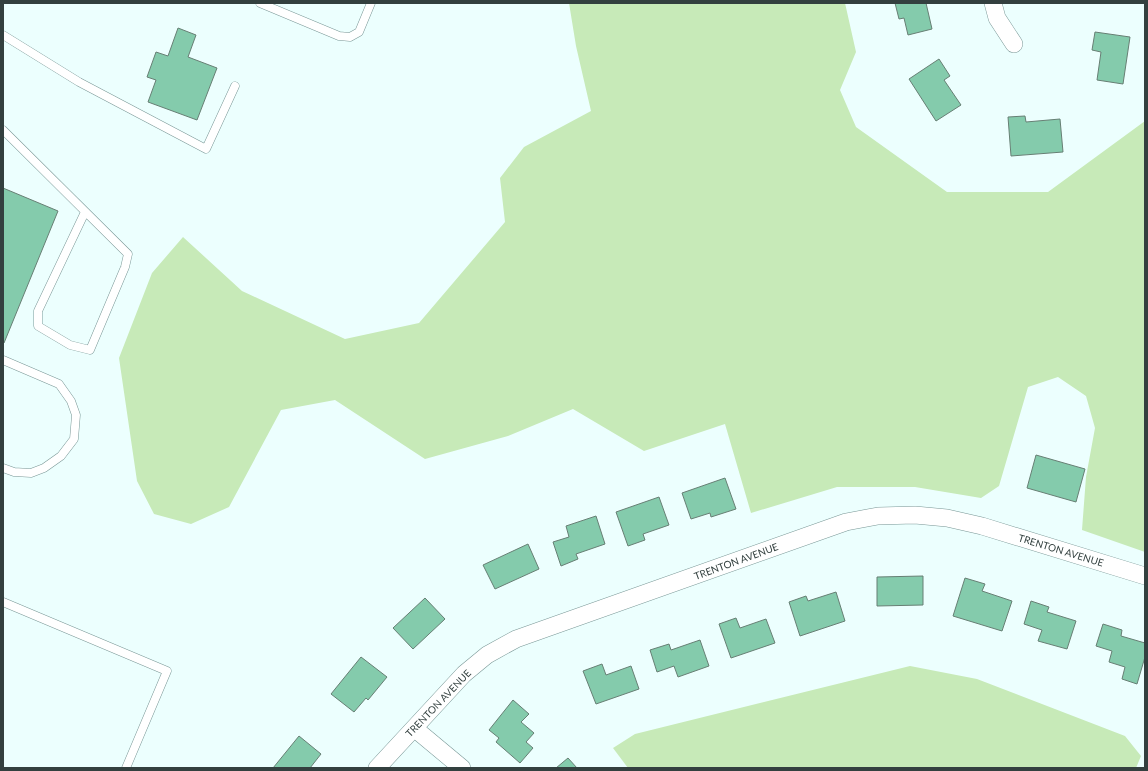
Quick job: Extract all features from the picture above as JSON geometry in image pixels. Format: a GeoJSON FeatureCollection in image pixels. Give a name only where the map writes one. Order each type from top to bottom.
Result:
{"type":"FeatureCollection","features":[{"type":"Feature","properties":{"kind":"street"},"geometry":{"type":"LineString","coordinates":[[993,3],[997,18],[1014,44]]}},
{"type":"Feature","properties":{"kind":"street","name":"TRENTON AVENUE"},"geometry":{"type":"LineString","coordinates":[[378,768],[464,674],[487,655],[516,639],[846,522],[885,516],[915,515],[947,518],[982,526],[1145,576]]}},
{"type":"Feature","properties":{"kind":"street"},"geometry":{"type":"LineString","coordinates":[[414,728],[462,768]]}},
{"type":"Feature","properties":{"kind":"lane"},"geometry":{"type":"LineString","coordinates":[[260,3],[339,36],[350,37],[359,32],[371,3]]}},
{"type":"Feature","properties":{"kind":"lane"},"geometry":{"type":"LineString","coordinates":[[3,35],[79,82],[206,149],[235,86]]}},
{"type":"Feature","properties":{"kind":"lane"},"geometry":{"type":"LineString","coordinates":[[3,130],[128,254],[125,267],[90,350],[70,345],[38,326],[38,311],[85,212]]}},
{"type":"Feature","properties":{"kind":"lane"},"geometry":{"type":"LineString","coordinates":[[3,360],[59,384],[71,401],[76,415],[74,439],[61,456],[44,468],[31,473],[14,472],[3,468]]}},
{"type":"Feature","properties":{"kind":"lane"},"geometry":{"type":"LineString","coordinates":[[3,602],[167,671],[126,768]]}},
{"type":"Feature","properties":{"kind":"green space"},"geometry":{"type":"Polygon","coordinates":[[[569,3],[845,3],[856,52],[840,90],[856,127],[947,192],[1048,192],[1145,121],[1145,552],[1082,530],[1086,477],[1095,428],[1086,396],[1058,377],[1028,387],[999,486],[981,498],[915,487],[837,487],[751,513],[725,424],[644,451],[573,409],[508,436],[425,459],[335,400],[281,410],[229,507],[191,524],[154,514],[137,481],[119,358],[152,273],[183,237],[242,291],[345,339],[419,323],[505,222],[500,178],[524,147],[591,111],[576,46],[569,3]]]}},
{"type":"Feature","properties":{"kind":"green space"},"geometry":{"type":"Polygon","coordinates":[[[910,666],[977,679],[1125,736],[1141,756],[1136,768],[628,768],[613,748],[635,734],[910,666]]]}},
{"type":"Feature","properties":{"kind":"building"},"geometry":{"type":"Polygon","coordinates":[[[895,3],[926,3],[932,29],[908,35],[904,18],[899,19],[895,3]]]}},
{"type":"Feature","properties":{"kind":"building"},"geometry":{"type":"Polygon","coordinates":[[[178,28],[196,35],[188,57],[217,68],[197,120],[148,102],[156,80],[147,77],[156,52],[168,56],[178,28]]]}},
{"type":"Feature","properties":{"kind":"building"},"geometry":{"type":"Polygon","coordinates":[[[1095,32],[1130,37],[1123,84],[1097,80],[1101,52],[1092,50],[1095,32]]]}},
{"type":"Feature","properties":{"kind":"building"},"geometry":{"type":"Polygon","coordinates":[[[939,59],[950,76],[944,80],[961,105],[936,121],[909,79],[939,59]]]}},
{"type":"Feature","properties":{"kind":"building"},"geometry":{"type":"Polygon","coordinates":[[[1025,116],[1026,122],[1060,119],[1063,152],[1011,156],[1008,117],[1025,116]]]}},
{"type":"Feature","properties":{"kind":"building"},"geometry":{"type":"Polygon","coordinates":[[[3,188],[58,211],[4,343],[3,343],[3,188]]]}},
{"type":"Feature","properties":{"kind":"building"},"geometry":{"type":"Polygon","coordinates":[[[1036,455],[1085,469],[1076,502],[1027,488],[1036,455]]]}},
{"type":"Feature","properties":{"kind":"building"},"geometry":{"type":"Polygon","coordinates":[[[725,478],[736,509],[711,517],[710,513],[691,519],[682,493],[725,478]]]}},
{"type":"Feature","properties":{"kind":"building"},"geometry":{"type":"Polygon","coordinates":[[[659,497],[669,525],[643,534],[645,540],[628,546],[616,512],[659,497]]]}},
{"type":"Feature","properties":{"kind":"building"},"geometry":{"type":"Polygon","coordinates":[[[596,516],[605,544],[576,554],[578,559],[561,566],[553,542],[569,537],[566,526],[596,516]]]}},
{"type":"Feature","properties":{"kind":"building"},"geometry":{"type":"Polygon","coordinates":[[[528,544],[539,569],[495,589],[483,565],[528,544]]]}},
{"type":"Feature","properties":{"kind":"building"},"geometry":{"type":"Polygon","coordinates":[[[923,576],[923,605],[877,606],[877,577],[923,576]]]}},
{"type":"Feature","properties":{"kind":"building"},"geometry":{"type":"Polygon","coordinates":[[[965,578],[985,584],[982,591],[1012,601],[1002,631],[953,616],[965,578]]]}},
{"type":"Feature","properties":{"kind":"building"},"geometry":{"type":"Polygon","coordinates":[[[836,592],[845,621],[800,636],[789,602],[806,596],[808,601],[836,592]]]}},
{"type":"Feature","properties":{"kind":"building"},"geometry":{"type":"Polygon","coordinates":[[[425,598],[445,619],[413,649],[393,628],[425,598]]]}},
{"type":"Feature","properties":{"kind":"building"},"geometry":{"type":"Polygon","coordinates":[[[1031,601],[1049,607],[1047,612],[1076,621],[1067,649],[1038,641],[1042,630],[1024,624],[1031,601]]]}},
{"type":"Feature","properties":{"kind":"building"},"geometry":{"type":"Polygon","coordinates":[[[736,618],[740,628],[766,619],[775,643],[731,658],[719,624],[736,618]]]}},
{"type":"Feature","properties":{"kind":"building"},"geometry":{"type":"Polygon","coordinates":[[[1103,624],[1122,630],[1121,636],[1145,643],[1145,657],[1137,684],[1122,679],[1125,667],[1109,662],[1112,651],[1096,646],[1103,624]]]}},
{"type":"Feature","properties":{"kind":"building"},"geometry":{"type":"Polygon","coordinates":[[[700,640],[709,666],[678,677],[674,666],[657,672],[650,650],[669,644],[671,650],[700,640]]]}},
{"type":"Feature","properties":{"kind":"building"},"geometry":{"type":"Polygon","coordinates":[[[361,657],[387,677],[368,700],[366,698],[354,712],[331,694],[361,657]]]}},
{"type":"Feature","properties":{"kind":"building"},"geometry":{"type":"Polygon","coordinates":[[[602,664],[606,675],[631,666],[639,689],[596,704],[583,671],[602,664]]]}},
{"type":"Feature","properties":{"kind":"building"},"geometry":{"type":"Polygon","coordinates":[[[513,700],[529,714],[521,722],[534,733],[526,742],[533,748],[520,763],[496,742],[499,738],[489,730],[513,700]]]}},
{"type":"Feature","properties":{"kind":"building"},"geometry":{"type":"Polygon","coordinates":[[[299,736],[321,754],[310,768],[273,768],[299,736]]]}},
{"type":"Feature","properties":{"kind":"building"},"geometry":{"type":"Polygon","coordinates":[[[568,758],[577,768],[556,768],[568,758]]]}}]}
